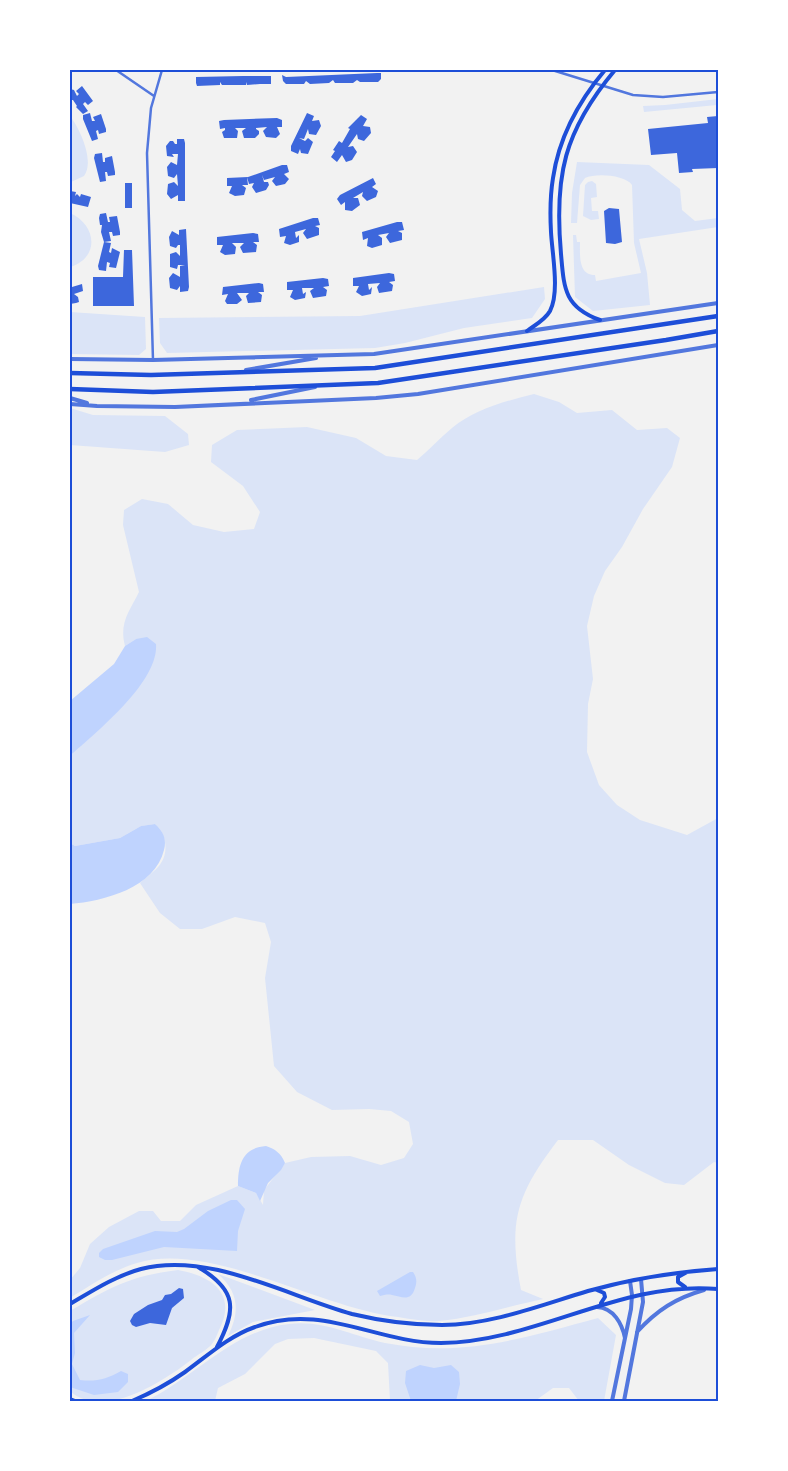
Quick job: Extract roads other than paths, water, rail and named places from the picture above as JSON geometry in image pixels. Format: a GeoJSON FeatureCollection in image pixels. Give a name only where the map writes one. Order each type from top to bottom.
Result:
{"type":"FeatureCollection","features":[{"type":"Feature","properties":{"kind":"highway"},"geometry":{"type":"LineString","coordinates":[[70,373],[151,375],[375,368],[718,316]]}},
{"type":"Feature","properties":{"kind":"highway"},"geometry":{"type":"LineString","coordinates":[[70,390],[153,392],[378,383],[718,331]]}},
{"type":"Feature","properties":{"kind":"main road"},"geometry":{"type":"LineString","coordinates":[[527,331],[543,319],[553,303],[551,211],[553,176],[564,135],[579,104],[605,70]]}},
{"type":"Feature","properties":{"kind":"main road"},"geometry":{"type":"LineString","coordinates":[[600,320],[579,310],[566,294],[558,210],[559,188],[565,159],[585,109],[615,70]]}},
{"type":"Feature","properties":{"kind":"main road"},"geometry":{"type":"LineString","coordinates":[[70,1304],[109,1281],[141,1269],[168,1265],[195,1266],[227,1272],[353,1314],[398,1323],[443,1325],[474,1322],[630,1281],[688,1271],[718,1269]]}},
{"type":"Feature","properties":{"kind":"main road"},"geometry":{"type":"LineString","coordinates":[[195,1266],[215,1277],[225,1288],[230,1302],[229,1321],[217,1347]]}},
{"type":"Feature","properties":{"kind":"main road"},"geometry":{"type":"LineString","coordinates":[[687,1288],[678,1282],[678,1277],[688,1271]]}},
{"type":"Feature","properties":{"kind":"main road"},"geometry":{"type":"LineString","coordinates":[[132,1401],[153,1392],[217,1347],[254,1327],[286,1319],[316,1318],[395,1338],[440,1343],[504,1335],[632,1295],[687,1288],[718,1288]]}},
{"type":"Feature","properties":{"kind":"main road"},"geometry":{"type":"LineString","coordinates":[[591,1291],[604,1293],[604,1301],[595,1306]]}},
{"type":"Feature","properties":{"kind":"main road"},"geometry":{"type":"LineString","coordinates":[[70,1399],[75,1401]]}},
{"type":"Feature","properties":{"kind":"street"},"geometry":{"type":"LineString","coordinates":[[116,70],[155,96]]}},
{"type":"Feature","properties":{"kind":"street"},"geometry":{"type":"LineString","coordinates":[[153,360],[147,153],[150,120],[162,70]]}},
{"type":"Feature","properties":{"kind":"street"},"geometry":{"type":"LineString","coordinates":[[552,70],[593,84],[649,97],[718,92]]}},
{"type":"Feature","properties":{"kind":"street"},"geometry":{"type":"LineString","coordinates":[[70,359],[153,360],[374,354],[718,303]]}},
{"type":"Feature","properties":{"kind":"street"},"geometry":{"type":"LineString","coordinates":[[70,404],[175,407],[239,402],[376,398],[418,394],[718,345]]}},
{"type":"Feature","properties":{"kind":"street"},"geometry":{"type":"LineString","coordinates":[[241,371],[328,356]]}},
{"type":"Feature","properties":{"kind":"street"},"geometry":{"type":"LineString","coordinates":[[239,402],[332,384]]}},
{"type":"Feature","properties":{"kind":"street"},"geometry":{"type":"LineString","coordinates":[[70,398],[97,406]]}},
{"type":"Feature","properties":{"kind":"street"},"geometry":{"type":"LineString","coordinates":[[624,1401],[643,1293],[641,1279]]}},
{"type":"Feature","properties":{"kind":"street"},"geometry":{"type":"LineString","coordinates":[[612,1401],[625,1341],[632,1295],[630,1281]]}},
{"type":"Feature","properties":{"kind":"street"},"geometry":{"type":"LineString","coordinates":[[637,1332],[661,1308],[674,1300],[711,1288]]}},
{"type":"Feature","properties":{"kind":"street"},"geometry":{"type":"LineString","coordinates":[[595,1306],[602,1308],[618,1319],[623,1327],[625,1341]]}},
{"type":"Feature","properties":{"kind":"water"},"geometry":{"type":"Polygon","coordinates":[[[147,637],[156,644],[154,659],[137,690],[109,720],[70,756],[70,701],[114,664],[125,646],[136,639],[147,637]]]}},
{"type":"Feature","properties":{"kind":"water"},"geometry":{"type":"Polygon","coordinates":[[[155,824],[164,836],[165,846],[159,863],[150,874],[139,883],[112,896],[70,904],[70,843],[75,846],[120,838],[141,826],[155,824]]]}},
{"type":"Feature","properties":{"kind":"water"},"geometry":{"type":"Polygon","coordinates":[[[266,1146],[277,1152],[285,1163],[268,1183],[260,1201],[256,1193],[238,1186],[239,1171],[247,1154],[258,1147],[266,1146]]]}},
{"type":"Feature","properties":{"kind":"water"},"geometry":{"type":"Polygon","coordinates":[[[231,1200],[237,1200],[245,1209],[238,1231],[237,1251],[164,1247],[112,1260],[105,1260],[99,1257],[99,1253],[103,1249],[155,1231],[177,1232],[184,1229],[208,1211],[231,1200]]]}},
{"type":"Feature","properties":{"kind":"water"},"geometry":{"type":"Polygon","coordinates":[[[413,1272],[415,1276],[416,1284],[409,1297],[380,1296],[377,1291],[413,1272]]]}},
{"type":"Feature","properties":{"kind":"water"},"geometry":{"type":"Polygon","coordinates":[[[90,1315],[74,1333],[75,1353],[72,1364],[80,1380],[91,1381],[101,1379],[121,1371],[128,1374],[128,1382],[118,1392],[94,1395],[70,1387],[70,1324],[73,1321],[90,1315]]]}},
{"type":"Feature","properties":{"kind":"water"},"geometry":{"type":"Polygon","coordinates":[[[420,1365],[434,1368],[451,1365],[459,1372],[460,1384],[456,1401],[411,1401],[405,1383],[406,1371],[420,1365]]]}}]}
